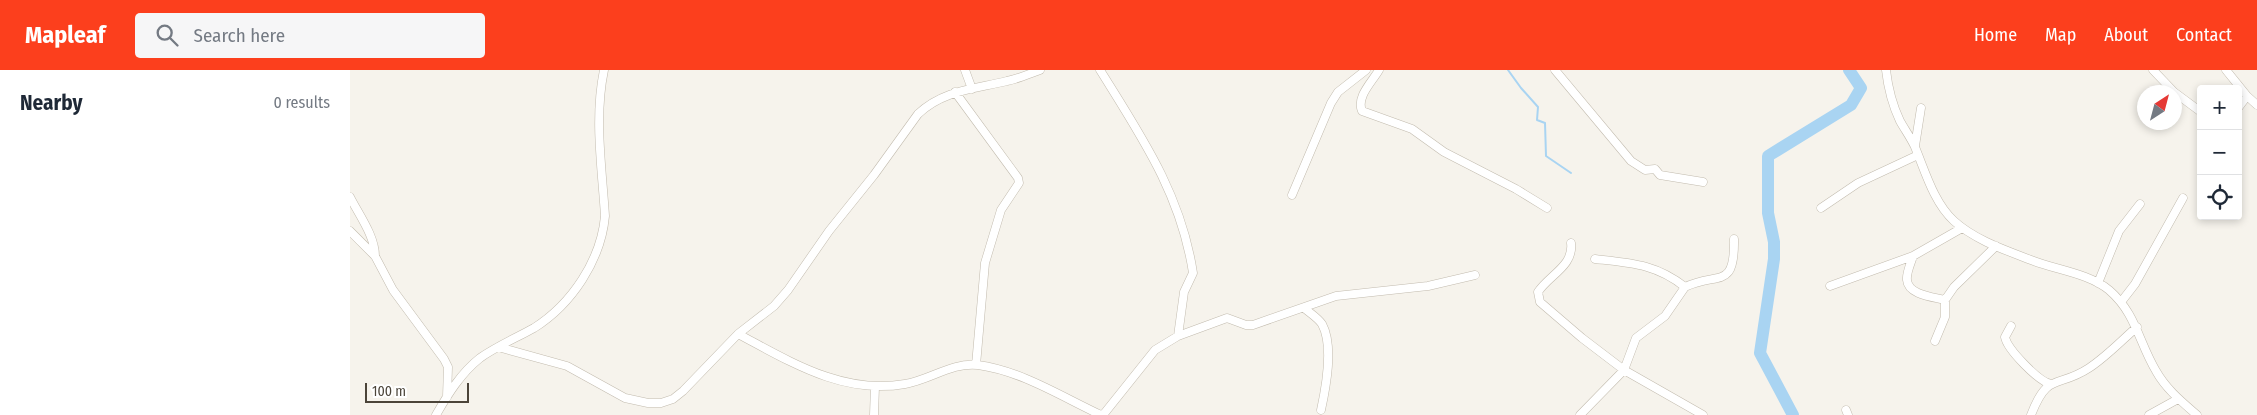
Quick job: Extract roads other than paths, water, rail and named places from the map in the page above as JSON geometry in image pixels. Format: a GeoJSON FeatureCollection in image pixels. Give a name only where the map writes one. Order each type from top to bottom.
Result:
{"type":"FeatureCollection","features":[{"type":"Feature","properties":{"kind":"street"},"geometry":{"type":"LineString","coordinates":[[436,415],[447,396],[471,366],[498,347],[534,328],[561,306],[582,280],[600,243],[606,216],[599,118],[600,89],[604,70]]}},
{"type":"Feature","properties":{"kind":"street"},"geometry":{"type":"LineString","coordinates":[[965,70],[972,89]]}},
{"type":"Feature","properties":{"kind":"street"},"geometry":{"type":"LineString","coordinates":[[498,347],[567,366],[625,398],[654,403],[673,399],[684,391],[738,334],[774,306],[788,290],[829,231],[868,183],[926,105],[940,97],[955,92],[1009,81],[1040,70]]}},
{"type":"Feature","properties":{"kind":"street"},"geometry":{"type":"LineString","coordinates":[[1100,70],[1154,157],[1174,198],[1193,273],[1184,292],[1178,336]]}},
{"type":"Feature","properties":{"kind":"street"},"geometry":{"type":"LineString","coordinates":[[1292,195],[1331,103],[1344,86],[1366,70]]}},
{"type":"Feature","properties":{"kind":"street"},"geometry":{"type":"LineString","coordinates":[[1379,70],[1360,99],[1362,111],[1412,129],[1444,152],[1516,189],[1546,208]]}},
{"type":"Feature","properties":{"kind":"street"},"geometry":{"type":"LineString","coordinates":[[1555,70],[1631,161],[1646,170],[1655,169],[1660,176],[1703,182]]}},
{"type":"Feature","properties":{"kind":"street"},"geometry":{"type":"LineString","coordinates":[[1886,70],[1891,98],[1901,122],[1941,203],[1952,219],[1962,228],[1996,246],[2098,283],[2121,302],[2137,328],[2157,373],[2178,399],[2197,415]]}},
{"type":"Feature","properties":{"kind":"street"},"geometry":{"type":"LineString","coordinates":[[2153,70],[2174,92],[2197,109]]}},
{"type":"Feature","properties":{"kind":"street"},"geometry":{"type":"LineString","coordinates":[[2226,70],[2247,96],[2257,105]]}},
{"type":"Feature","properties":{"kind":"street"},"geometry":{"type":"LineString","coordinates":[[955,92],[1018,178],[1019,183],[1001,210],[982,275],[976,365]]}},
{"type":"Feature","properties":{"kind":"street"},"geometry":{"type":"LineString","coordinates":[[2242,103],[2247,96]]}},
{"type":"Feature","properties":{"kind":"street"},"geometry":{"type":"LineString","coordinates":[[1914,146],[1921,108]]}},
{"type":"Feature","properties":{"kind":"street"},"geometry":{"type":"LineString","coordinates":[[1821,208],[1858,183],[1918,155]]}},
{"type":"Feature","properties":{"kind":"street"},"geometry":{"type":"LineString","coordinates":[[350,197],[372,238],[375,246],[375,256]]}},
{"type":"Feature","properties":{"kind":"street"},"geometry":{"type":"LineString","coordinates":[[2121,302],[2135,284],[2183,198]]}},
{"type":"Feature","properties":{"kind":"street"},"geometry":{"type":"LineString","coordinates":[[2098,283],[2119,231],[2140,204]]}},
{"type":"Feature","properties":{"kind":"street"},"geometry":{"type":"LineString","coordinates":[[1830,286],[1913,256],[1962,228]]}},
{"type":"Feature","properties":{"kind":"street"},"geometry":{"type":"LineString","coordinates":[[350,231],[375,256],[393,290],[444,359],[448,367],[447,396]]}},
{"type":"Feature","properties":{"kind":"street"},"geometry":{"type":"LineString","coordinates":[[1580,415],[1624,370],[1636,338],[1665,316],[1685,287],[1720,279],[1726,275],[1733,264],[1734,239]]}},
{"type":"Feature","properties":{"kind":"street"},"geometry":{"type":"LineString","coordinates":[[1571,243],[1572,252],[1570,258],[1561,269],[1542,284],[1537,297],[1540,302],[1582,338],[1624,370],[1703,415]]}},
{"type":"Feature","properties":{"kind":"street"},"geometry":{"type":"LineString","coordinates":[[1935,341],[1944,317],[1945,300],[1954,287],[1996,246]]}},
{"type":"Feature","properties":{"kind":"street"},"geometry":{"type":"LineString","coordinates":[[1913,256],[1907,277],[1908,286],[1914,291],[1945,300]]}},
{"type":"Feature","properties":{"kind":"street"},"geometry":{"type":"LineString","coordinates":[[1595,259],[1635,264],[1661,270],[1685,287]]}},
{"type":"Feature","properties":{"kind":"street"},"geometry":{"type":"LineString","coordinates":[[738,334],[813,372],[840,382],[875,386],[907,384],[956,367],[976,365],[995,368],[1021,377],[1102,415],[1155,350],[1178,336],[1227,318],[1246,325],[1253,325],[1336,296],[1428,286],[1475,275]]}},
{"type":"Feature","properties":{"kind":"street"},"geometry":{"type":"LineString","coordinates":[[1304,308],[1323,326],[1326,340],[1328,371],[1321,410]]}},
{"type":"Feature","properties":{"kind":"street"},"geometry":{"type":"LineString","coordinates":[[2011,326],[2005,337],[2010,349],[2042,380],[2051,384]]}},
{"type":"Feature","properties":{"kind":"street"},"geometry":{"type":"LineString","coordinates":[[2031,415],[2038,398],[2051,384],[2089,368],[2137,328]]}},
{"type":"Feature","properties":{"kind":"street"},"geometry":{"type":"LineString","coordinates":[[874,415],[875,386]]}},
{"type":"Feature","properties":{"kind":"street"},"geometry":{"type":"LineString","coordinates":[[2149,415],[2178,399]]}},
{"type":"Feature","properties":{"kind":"waterway"},"geometry":{"type":"LineString","coordinates":[[1508,70],[1538,107],[1537,120],[1545,123],[1546,156],[1571,173]]}},
{"type":"Feature","properties":{"kind":"waterway"},"geometry":{"type":"LineString","coordinates":[[1793,415],[1760,353],[1774,259],[1774,242],[1768,213],[1768,156],[1851,105],[1861,88],[1849,70]]}}]}
